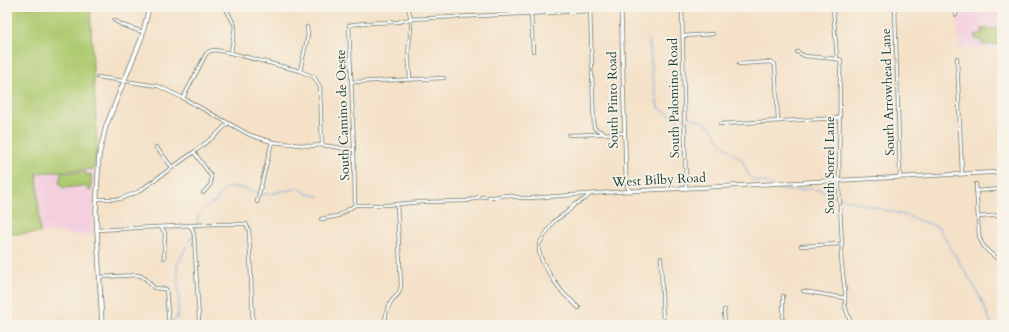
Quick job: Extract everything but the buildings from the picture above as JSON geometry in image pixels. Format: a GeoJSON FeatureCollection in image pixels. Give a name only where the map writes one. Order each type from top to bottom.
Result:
{"type":"FeatureCollection","features":[{"type":"Feature","properties":{"kind":"main road"},"geometry":{"type":"LineString","coordinates":[[102,325],[97,230],[97,199],[101,147],[106,126],[144,32],[149,7]]}},
{"type":"Feature","properties":{"kind":"street"},"geometry":{"type":"LineString","coordinates":[[225,7],[235,26],[231,53]]}},
{"type":"Feature","properties":{"kind":"street"},"geometry":{"type":"LineString","coordinates":[[408,7],[412,20],[409,45],[410,80]]}},
{"type":"Feature","properties":{"kind":"street"},"geometry":{"type":"LineString","coordinates":[[590,7],[592,68]]}},
{"type":"Feature","properties":{"kind":"street","name":"South Pinto Road"},"geometry":{"type":"LineString","coordinates":[[621,7],[626,182],[630,191]]}},
{"type":"Feature","properties":{"kind":"street","name":"South Palomino Road"},"geometry":{"type":"LineString","coordinates":[[682,7],[686,188]]}},
{"type":"Feature","properties":{"kind":"street","name":"South Sorrel Lane"},"geometry":{"type":"LineString","coordinates":[[833,7],[837,59],[841,60],[839,187],[842,244],[841,258],[846,310],[850,321],[849,325]]}},
{"type":"Feature","properties":{"kind":"street","name":"South Arrowhead Lane"},"geometry":{"type":"LineString","coordinates":[[895,7],[900,177]]}},
{"type":"Feature","properties":{"kind":"street"},"geometry":{"type":"LineString","coordinates":[[955,7],[956,16]]}},
{"type":"Feature","properties":{"kind":"street"},"geometry":{"type":"LineString","coordinates":[[412,20],[590,11]]}},
{"type":"Feature","properties":{"kind":"street"},"geometry":{"type":"LineString","coordinates":[[531,14],[533,51]]}},
{"type":"Feature","properties":{"kind":"street"},"geometry":{"type":"LineString","coordinates":[[114,20],[122,25],[144,32]]}},
{"type":"Feature","properties":{"kind":"street","name":"South Camino de Oeste"},"geometry":{"type":"LineString","coordinates":[[355,206],[350,25],[412,20]]}},
{"type":"Feature","properties":{"kind":"street"},"geometry":{"type":"LineString","coordinates":[[300,71],[308,35],[307,28]]}},
{"type":"Feature","properties":{"kind":"street"},"geometry":{"type":"LineString","coordinates":[[683,36],[713,34]]}},
{"type":"Feature","properties":{"kind":"street"},"geometry":{"type":"LineString","coordinates":[[183,98],[206,54],[210,51],[215,50],[231,53],[300,71],[314,77],[320,87],[322,146]]}},
{"type":"Feature","properties":{"kind":"street"},"geometry":{"type":"LineString","coordinates":[[797,52],[810,56],[837,59]]}},
{"type":"Feature","properties":{"kind":"street"},"geometry":{"type":"LineString","coordinates":[[957,58],[962,174]]}},
{"type":"Feature","properties":{"kind":"street"},"geometry":{"type":"LineString","coordinates":[[738,64],[770,62],[775,64],[778,120]]}},
{"type":"Feature","properties":{"kind":"street"},"geometry":{"type":"LineString","coordinates":[[592,73],[594,128],[604,134]]}},
{"type":"Feature","properties":{"kind":"street"},"geometry":{"type":"LineString","coordinates":[[97,77],[158,86],[250,135],[272,142],[354,150]]}},
{"type":"Feature","properties":{"kind":"street"},"geometry":{"type":"LineString","coordinates":[[352,82],[444,78]]}},
{"type":"Feature","properties":{"kind":"street"},"geometry":{"type":"LineString","coordinates":[[720,124],[840,118]]}},
{"type":"Feature","properties":{"kind":"street"},"geometry":{"type":"LineString","coordinates":[[97,199],[120,199],[138,192],[194,152],[228,124]]}},
{"type":"Feature","properties":{"kind":"street"},"geometry":{"type":"LineString","coordinates":[[569,135],[624,133]]}},
{"type":"Feature","properties":{"kind":"street"},"geometry":{"type":"LineString","coordinates":[[257,202],[272,142]]}},
{"type":"Feature","properties":{"kind":"street"},"geometry":{"type":"LineString","coordinates":[[156,147],[172,168]]}},
{"type":"Feature","properties":{"kind":"street"},"geometry":{"type":"LineString","coordinates":[[194,152],[211,176],[211,184],[203,193]]}},
{"type":"Feature","properties":{"kind":"street"},"geometry":{"type":"LineString","coordinates":[[976,191],[1002,187],[1001,172]]}},
{"type":"Feature","properties":{"kind":"street","name":"West Bilby Road"},"geometry":{"type":"LineString","coordinates":[[321,219],[338,216],[355,206],[467,201],[482,196],[489,197],[507,195],[521,198],[531,198],[630,191],[1001,172]]}},
{"type":"Feature","properties":{"kind":"street"},"geometry":{"type":"LineString","coordinates":[[976,184],[980,242],[994,256],[1002,260]]}},
{"type":"Feature","properties":{"kind":"street"},"geometry":{"type":"LineString","coordinates":[[579,308],[563,293],[552,278],[542,261],[539,244],[554,221],[590,194]]}},
{"type":"Feature","properties":{"kind":"street"},"geometry":{"type":"LineString","coordinates":[[386,325],[387,312],[392,301],[400,292],[401,285],[397,204]]}},
{"type":"Feature","properties":{"kind":"street"},"geometry":{"type":"LineString","coordinates":[[978,217],[1002,215]]}},
{"type":"Feature","properties":{"kind":"street"},"geometry":{"type":"LineString","coordinates":[[97,230],[236,223],[246,224],[249,230],[253,325]]}},
{"type":"Feature","properties":{"kind":"street"},"geometry":{"type":"LineString","coordinates":[[190,225],[194,235],[199,319]]}},
{"type":"Feature","properties":{"kind":"street"},"geometry":{"type":"LineString","coordinates":[[161,227],[165,233],[164,258]]}},
{"type":"Feature","properties":{"kind":"street"},"geometry":{"type":"LineString","coordinates":[[801,246],[842,244]]}},
{"type":"Feature","properties":{"kind":"street"},"geometry":{"type":"LineString","coordinates":[[661,258],[663,325]]}},
{"type":"Feature","properties":{"kind":"street"},"geometry":{"type":"LineString","coordinates":[[100,277],[138,275],[146,278],[154,288],[166,289],[170,325]]}},
{"type":"Feature","properties":{"kind":"street"},"geometry":{"type":"LineString","coordinates":[[803,291],[845,298]]}},
{"type":"Feature","properties":{"kind":"street"},"geometry":{"type":"LineString","coordinates":[[783,296],[783,325]]}},
{"type":"Feature","properties":{"kind":"street"},"geometry":{"type":"LineString","coordinates":[[663,306],[668,306]]}},
{"type":"Feature","properties":{"kind":"street"},"geometry":{"type":"LineString","coordinates":[[725,310],[725,325]]}},
{"type":"Feature","properties":{"kind":"shaded area"},"geometry":{"type":"Polygon","coordinates":[[[957,7],[1002,7],[1002,47],[959,49],[957,7]]]}},
{"type":"Feature","properties":{"kind":"shaded area"},"geometry":{"type":"Polygon","coordinates":[[[94,169],[93,235],[65,235],[64,232],[40,233],[37,173],[94,169]]]}},
{"type":"Feature","properties":{"kind":"green space"},"geometry":{"type":"Polygon","coordinates":[[[7,7],[90,7],[97,142],[94,169],[37,173],[40,233],[7,234],[7,7]]]}},
{"type":"Feature","properties":{"kind":"green space"},"geometry":{"type":"Polygon","coordinates":[[[1001,28],[1002,44],[982,45],[981,40],[976,40],[975,35],[982,34],[982,29],[1001,28]]]}},
{"type":"Feature","properties":{"kind":"green space"},"geometry":{"type":"Polygon","coordinates":[[[86,172],[86,175],[91,174],[90,191],[84,186],[63,188],[59,183],[61,173],[86,172]]]}},
{"type":"Feature","properties":{"kind":"waterway"},"geometry":{"type":"LineString","coordinates":[[649,41],[653,83],[658,107],[677,119],[688,117],[702,121],[712,128],[718,139],[732,153],[742,159],[747,172],[753,180],[769,183]]}},
{"type":"Feature","properties":{"kind":"waterway"},"geometry":{"type":"LineString","coordinates":[[771,185],[788,191],[821,190],[838,198]]}},
{"type":"Feature","properties":{"kind":"waterway"},"geometry":{"type":"LineString","coordinates":[[170,323],[177,318],[179,300],[177,265],[197,227],[198,216],[210,204],[217,201],[222,192],[228,188],[239,187],[261,194],[269,194],[289,191],[298,187],[307,194],[319,196]]}},
{"type":"Feature","properties":{"kind":"waterway"},"geometry":{"type":"LineString","coordinates":[[841,198],[904,215],[938,227],[978,293],[992,325]]}}]}
